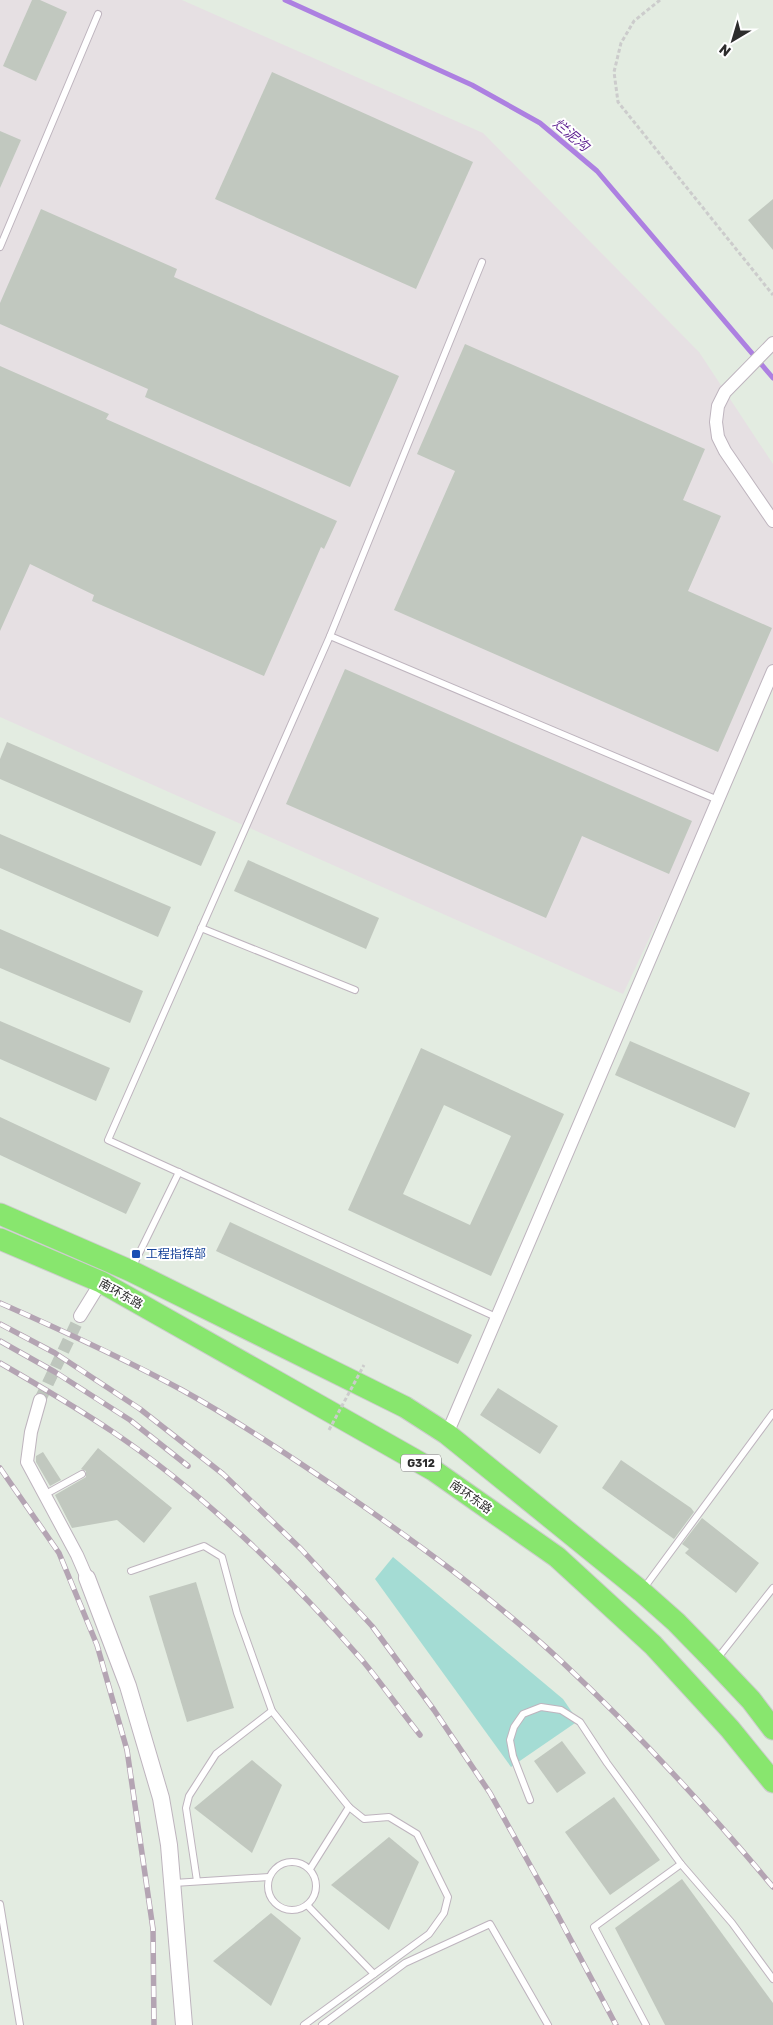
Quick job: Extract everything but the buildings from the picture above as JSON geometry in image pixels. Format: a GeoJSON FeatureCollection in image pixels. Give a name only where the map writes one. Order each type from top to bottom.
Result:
{"type":"FeatureCollection","features":[{"type":"Feature","properties":{"kind":"highway","name":"南环东路"},"geometry":{"type":"LineString","coordinates":[[0,1214],[131,1271],[405,1407],[447,1434],[641,1591],[676,1622],[751,1700],[773,1729]]}},
{"type":"Feature","properties":{"kind":"highway","name":"南环东路"},"geometry":{"type":"LineString","coordinates":[[0,1238],[101,1282],[433,1470],[557,1558],[653,1646],[730,1729],[773,1782]]}},
{"type":"Feature","properties":{"kind":"street"},"geometry":{"type":"LineString","coordinates":[[773,343],[725,392],[718,406],[716,422],[718,437],[726,451],[773,521]]}},
{"type":"Feature","properties":{"kind":"street"},"geometry":{"type":"LineString","coordinates":[[447,1434],[773,671]]}},
{"type":"Feature","properties":{"kind":"street"},"geometry":{"type":"LineString","coordinates":[[80,1316],[101,1282]]}},
{"type":"Feature","properties":{"kind":"street"},"geometry":{"type":"LineString","coordinates":[[40,1400],[31,1432],[26,1462],[87,1578],[128,1686],[161,1798],[169,1845],[184,2025]]}},
{"type":"Feature","properties":{"kind":"lane"},"geometry":{"type":"LineString","coordinates":[[0,247],[98,14]]}},
{"type":"Feature","properties":{"kind":"lane"},"geometry":{"type":"LineString","coordinates":[[482,262],[330,636],[108,1140],[496,1316]]}},
{"type":"Feature","properties":{"kind":"lane"},"geometry":{"type":"LineString","coordinates":[[330,636],[718,800]]}},
{"type":"Feature","properties":{"kind":"lane"},"geometry":{"type":"LineString","coordinates":[[201,928],[355,990]]}},
{"type":"Feature","properties":{"kind":"lane"},"geometry":{"type":"LineString","coordinates":[[131,1271],[179,1172]]}},
{"type":"Feature","properties":{"kind":"lane"},"geometry":{"type":"LineString","coordinates":[[641,1591],[773,1413]]}},
{"type":"Feature","properties":{"kind":"lane"},"geometry":{"type":"LineString","coordinates":[[44,1495],[82,1474]]}},
{"type":"Feature","properties":{"kind":"lane"},"geometry":{"type":"LineString","coordinates":[[130,1571],[204,1546],[222,1557],[237,1613],[272,1711],[349,1807],[364,1819],[389,1818],[417,1834],[448,1897],[444,1913],[429,1934],[304,2025]]}},
{"type":"Feature","properties":{"kind":"lane"},"geometry":{"type":"LineString","coordinates":[[715,1662],[773,1588]]}},
{"type":"Feature","properties":{"kind":"lane"},"geometry":{"type":"LineString","coordinates":[[530,1800],[513,1756],[510,1740],[514,1727],[523,1714],[541,1707],[561,1710],[580,1722],[607,1763],[681,1864],[732,1923],[773,1980]]}},
{"type":"Feature","properties":{"kind":"lane"},"geometry":{"type":"LineString","coordinates":[[197,1881],[186,1808],[189,1796],[216,1754],[272,1711]]}},
{"type":"Feature","properties":{"kind":"lane"},"geometry":{"type":"LineString","coordinates":[[310,1869],[349,1807]]}},
{"type":"Feature","properties":{"kind":"lane"},"geometry":{"type":"LineString","coordinates":[[287,1862],[295,1862],[310,1869],[314,1876],[316,1892],[313,1899],[307,1905],[292,1911],[277,1906],[268,1893],[269,1877],[280,1865],[287,1862]]}},
{"type":"Feature","properties":{"kind":"lane"},"geometry":{"type":"LineString","coordinates":[[646,2025],[594,1927],[681,1864]]}},
{"type":"Feature","properties":{"kind":"lane"},"geometry":{"type":"LineString","coordinates":[[172,1883],[269,1877]]}},
{"type":"Feature","properties":{"kind":"lane"},"geometry":{"type":"LineString","coordinates":[[0,1904],[20,2025]]}},
{"type":"Feature","properties":{"kind":"lane"},"geometry":{"type":"LineString","coordinates":[[307,1905],[374,1974]]}},
{"type":"Feature","properties":{"kind":"lane"},"geometry":{"type":"LineString","coordinates":[[322,2025],[405,1963],[490,1924],[548,2025]]}},
{"type":"Feature","properties":{"kind":"path"},"geometry":{"type":"LineString","coordinates":[[660,0],[634,22],[621,43],[614,72],[618,102],[773,295]]}},
{"type":"Feature","properties":{"kind":"path"},"geometry":{"type":"LineString","coordinates":[[329,1430],[364,1365]]}},
{"type":"Feature","properties":{"kind":"shaded area"},"geometry":{"type":"Polygon","coordinates":[[[0,0],[182,0],[483,133],[699,352],[773,464],[773,675],[623,994],[0,717],[0,0]]]}},
{"type":"Feature","properties":{"kind":"shaded area"},"geometry":{"type":"Polygon","coordinates":[[[393,1557],[563,1699],[578,1721],[511,1767],[375,1579],[393,1557]]]}},
{"type":"Feature","properties":{"kind":"waterway","name":"烂泥沟"},"geometry":{"type":"LineString","coordinates":[[285,0],[472,85],[540,123],[597,171],[773,378]]}},
{"type":"Feature","properties":{"kind":"tunnel"},"geometry":{"type":"LineString","coordinates":[[40,1400],[80,1316]]}},
{"type":"Feature","properties":{"kind":"railway"},"geometry":{"type":"LineString","coordinates":[[0,1303],[115,1356],[202,1401],[340,1490],[454,1572],[509,1615],[561,1661],[617,1715],[697,1799],[773,1887]]}},
{"type":"Feature","properties":{"kind":"railway"},"geometry":{"type":"LineString","coordinates":[[0,1324],[55,1353],[140,1409],[223,1474],[301,1549],[372,1626],[434,1710],[490,1793],[616,2025]]}},
{"type":"Feature","properties":{"kind":"railway"},"geometry":{"type":"LineString","coordinates":[[0,1341],[55,1372],[130,1420],[188,1466]]}},
{"type":"Feature","properties":{"kind":"railway"},"geometry":{"type":"LineString","coordinates":[[0,1363],[113,1432],[147,1456],[213,1509],[276,1568],[335,1629],[362,1660],[420,1735]]}},
{"type":"Feature","properties":{"kind":"railway"},"geometry":{"type":"LineString","coordinates":[[0,1468],[59,1553],[97,1645],[127,1750],[153,1929],[154,2025]]}},
{"type":"Feature","properties":{"kind":"place","name":"工程指挥部"},"geometry":{"type":"Point","coordinates":[136,1254]}}]}
